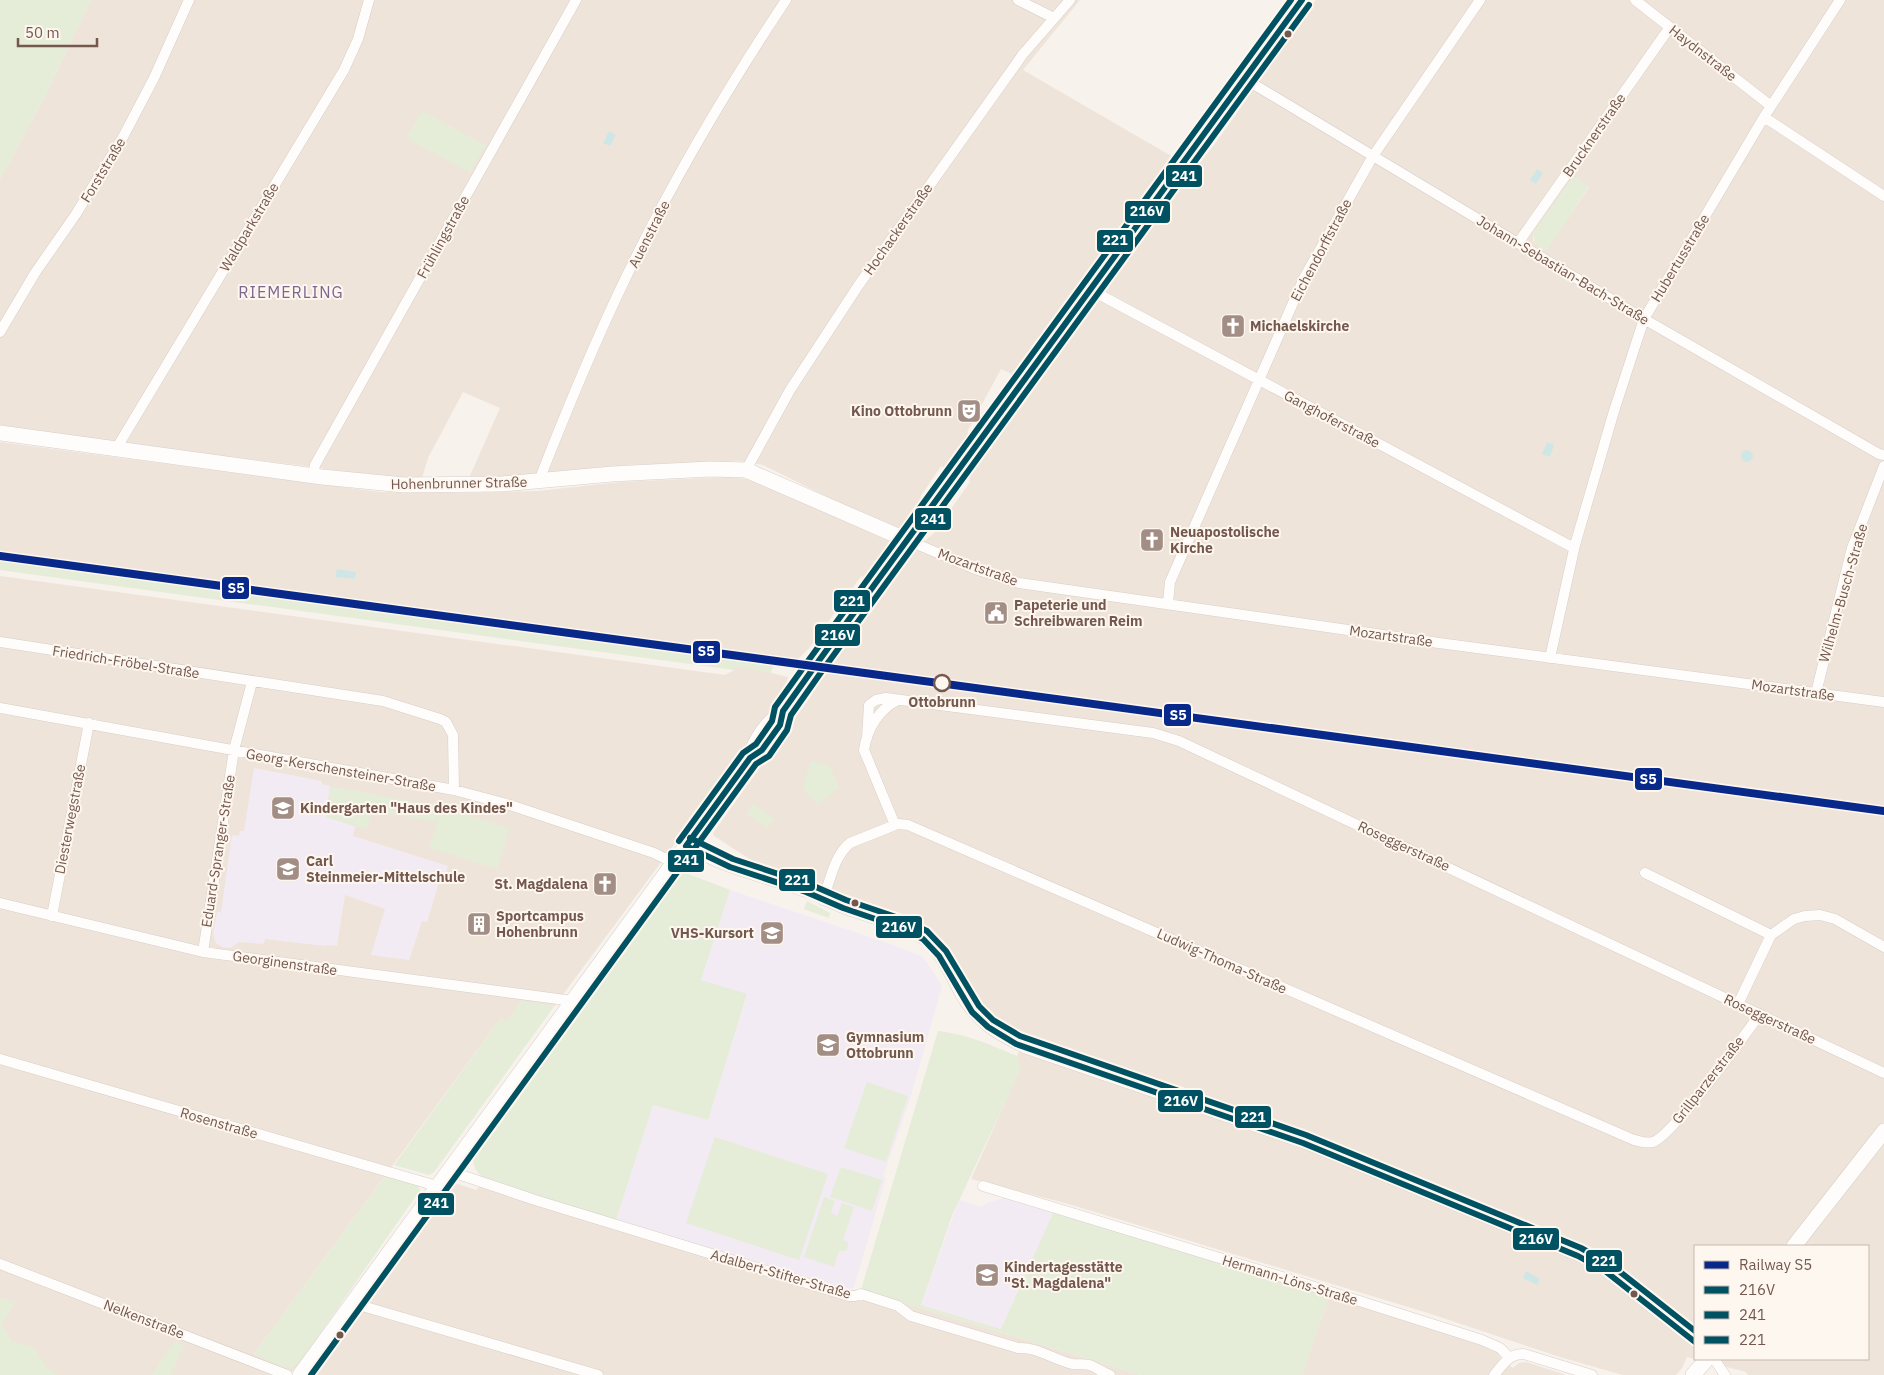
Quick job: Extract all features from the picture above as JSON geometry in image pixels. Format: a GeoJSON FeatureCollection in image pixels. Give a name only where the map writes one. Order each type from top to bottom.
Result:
{"type":"FeatureCollection","features":[{"type":"Feature","properties":{"kind":"street","name":"Forststraße"},"geometry":{"type":"LineString","coordinates":[[0,332],[35,273],[76,214],[123,137],[154,78],[189,0]]}},
{"type":"Feature","properties":{"kind":"street","name":"Waldparkstraße"},"geometry":{"type":"LineString","coordinates":[[116,449],[344,70],[358,39],[369,0]]}},
{"type":"Feature","properties":{"kind":"street","name":"Frühlingstraße"},"geometry":{"type":"LineString","coordinates":[[313,476],[315,465],[576,0]]}},
{"type":"Feature","properties":{"kind":"street","name":"Auenstraße"},"geometry":{"type":"LineString","coordinates":[[540,482],[574,394],[630,269],[693,149],[743,64],[786,0]]}},
{"type":"Feature","properties":{"kind":"street"},"geometry":{"type":"LineString","coordinates":[[1018,0],[1054,18]]}},
{"type":"Feature","properties":{"kind":"street","name":"Hochackerstraße"},"geometry":{"type":"LineString","coordinates":[[746,470],[794,383],[858,286],[1023,54],[1070,0]]}},
{"type":"Feature","properties":{"kind":"street"},"geometry":{"type":"LineString","coordinates":[[300,1375],[674,864],[750,758],[754,745],[773,718],[783,711],[1089,289],[1302,0]]}},
{"type":"Feature","properties":{"kind":"street","name":"Eichendorffstraße"},"geometry":{"type":"LineString","coordinates":[[1168,603],[1170,582],[1304,278],[1372,156],[1480,0]]}},
{"type":"Feature","properties":{"kind":"street","name":"Haydnstraße"},"geometry":{"type":"LineString","coordinates":[[1636,0],[1771,106]]}},
{"type":"Feature","properties":{"kind":"street","name":"Hubertusstraße"},"geometry":{"type":"LineString","coordinates":[[1550,658],[1574,548],[1614,411],[1644,319],[1764,117],[1840,0]]}},
{"type":"Feature","properties":{"kind":"street","name":"Brucknerstraße"},"geometry":{"type":"LineString","coordinates":[[1518,243],[1670,27]]}},
{"type":"Feature","properties":{"kind":"street","name":"Johann-Sebastian-Bach-Straße"},"geometry":{"type":"LineString","coordinates":[[1245,78],[1644,319],[1879,454],[1884,455]]}},
{"type":"Feature","properties":{"kind":"street"},"geometry":{"type":"LineString","coordinates":[[1764,117],[1884,196]]}},
{"type":"Feature","properties":{"kind":"street","name":"Ganghoferstraße"},"geometry":{"type":"LineString","coordinates":[[1089,289],[1574,548]]}},
{"type":"Feature","properties":{"kind":"street","name":"Hohenbrunner Straße"},"geometry":{"type":"LineString","coordinates":[[0,432],[313,476],[404,485],[540,482],[612,474],[710,469],[746,470],[906,540]]}},
{"type":"Feature","properties":{"kind":"street","name":"Wilhelm-Busch-Straße"},"geometry":{"type":"LineString","coordinates":[[1816,693],[1852,548],[1884,466]]}},
{"type":"Feature","properties":{"kind":"street","name":"Mozartstraße"},"geometry":{"type":"LineString","coordinates":[[906,540],[976,569],[1019,583],[1550,658],[1884,702]]}},
{"type":"Feature","properties":{"kind":"street","name":"Friedrich-Fröbel-Straße"},"geometry":{"type":"LineString","coordinates":[[0,642],[383,701],[440,719],[446,722],[454,735],[454,790]]}},
{"type":"Feature","properties":{"kind":"street"},"geometry":{"type":"LineString","coordinates":[[234,750],[252,682]]}},
{"type":"Feature","properties":{"kind":"street","name":"Roseggerstraße"},"geometry":{"type":"LineString","coordinates":[[895,825],[864,750],[867,738],[869,706],[876,700],[900,699],[1153,733],[1179,741],[1884,1073]]}},
{"type":"Feature","properties":{"kind":"street","name":"Georg-Kerschensteiner-Straße"},"geometry":{"type":"LineString","coordinates":[[0,708],[454,790],[510,805],[613,839],[654,853],[674,864]]}},
{"type":"Feature","properties":{"kind":"street","name":"Diesterwegstraße"},"geometry":{"type":"LineString","coordinates":[[52,916],[89,723]]}},
{"type":"Feature","properties":{"kind":"street","name":"Eduard-Spranger-Straße"},"geometry":{"type":"LineString","coordinates":[[203,952],[234,750]]}},
{"type":"Feature","properties":{"kind":"street"},"geometry":{"type":"LineString","coordinates":[[822,900],[839,855],[844,848],[850,843],[895,825]]}},
{"type":"Feature","properties":{"kind":"street","name":"Ludwig-Thoma-Straße"},"geometry":{"type":"LineString","coordinates":[[895,825],[908,825],[928,833],[1634,1140],[1653,1142]]}},
{"type":"Feature","properties":{"kind":"street"},"geometry":{"type":"LineString","coordinates":[[686,846],[715,862],[807,893],[916,935],[934,950],[970,1010],[993,1033],[1005,1040],[1303,1143],[1578,1256],[1605,1271],[1694,1341]]}},
{"type":"Feature","properties":{"kind":"street"},"geometry":{"type":"LineString","coordinates":[[1645,873],[1771,934]]}},
{"type":"Feature","properties":{"kind":"street","name":"Georginenstraße"},"geometry":{"type":"LineString","coordinates":[[0,903],[203,952],[573,1001]]}},
{"type":"Feature","properties":{"kind":"street"},"geometry":{"type":"LineString","coordinates":[[1738,1004],[1771,934],[1794,919],[1820,915],[1835,919],[1884,947]]}},
{"type":"Feature","properties":{"kind":"street","name":"Grillparzerstraße"},"geometry":{"type":"LineString","coordinates":[[1653,1142],[1664,1135],[1713,1077],[1760,1014]]}},
{"type":"Feature","properties":{"kind":"street","name":"Rosenstraße"},"geometry":{"type":"LineString","coordinates":[[0,1059],[438,1186]]}},
{"type":"Feature","properties":{"kind":"street"},"geometry":{"type":"LineString","coordinates":[[1795,1245],[1884,1132]]}},
{"type":"Feature","properties":{"kind":"street","name":"Adalbert-Stifter-Straße"},"geometry":{"type":"LineString","coordinates":[[449,1171],[534,1200],[849,1296],[861,1294],[898,1306],[911,1316],[1018,1348],[1029,1348],[1046,1353],[1054,1358],[1074,1364],[1085,1364],[1110,1375]]}},
{"type":"Feature","properties":{"kind":"street","name":"Hermann-Löns-Straße"},"geometry":{"type":"LineString","coordinates":[[983,1186],[1482,1340],[1500,1348],[1509,1358]]}},
{"type":"Feature","properties":{"kind":"street","name":"Nelkenstraße"},"geometry":{"type":"LineString","coordinates":[[0,1264],[287,1375]]}},
{"type":"Feature","properties":{"kind":"street"},"geometry":{"type":"LineString","coordinates":[[352,1303],[598,1375]]}},
{"type":"Feature","properties":{"kind":"street"},"geometry":{"type":"LineString","coordinates":[[1494,1375],[1509,1358],[1516,1354],[1524,1354],[1592,1375]]}},
{"type":"Feature","properties":{"kind":"street"},"geometry":{"type":"LineString","coordinates":[[1693,1375],[1706,1360]]}},
{"type":"Feature","properties":{"kind":"street"},"geometry":{"type":"LineString","coordinates":[[1715,1360],[1725,1375]]}},
{"type":"Feature","properties":{"kind":"shaded area"},"geometry":{"type":"Polygon","coordinates":[[[91,0],[1080,0],[1023,70],[1173,157],[1048,330],[1012,374],[1001,369],[967,432],[972,436],[948,469],[941,466],[920,497],[925,500],[903,531],[840,503],[763,465],[740,461],[627,465],[530,475],[469,478],[500,408],[463,392],[428,458],[422,478],[368,475],[113,443],[0,425],[0,179],[43,100],[91,0]]]}},
{"type":"Feature","properties":{"kind":"shaded area"},"geometry":{"type":"Polygon","coordinates":[[[1316,0],[1884,0],[1884,1375],[1748,1375],[1746,1372],[1700,1360],[1869,1360],[1869,1245],[1694,1245],[1694,1359],[1687,1357],[1676,1375],[1623,1375],[1560,1357],[1428,1313],[1065,1203],[971,1179],[1020,1069],[1017,1056],[1024,1038],[996,1022],[984,1012],[967,988],[952,952],[925,927],[905,915],[751,860],[714,836],[713,833],[811,696],[827,664],[907,557],[934,533],[970,482],[968,472],[1016,405],[1020,407],[1055,357],[1056,350],[1154,219],[1168,204],[1220,137],[1316,0]],[[1573,177],[1533,234],[1533,241],[1546,251],[1589,187],[1573,177]]]}},
{"type":"Feature","properties":{"kind":"shaded area"},"geometry":{"type":"Polygon","coordinates":[[[609,131],[616,135],[610,146],[603,143],[609,131]]]}},
{"type":"Feature","properties":{"kind":"shaded area"},"geometry":{"type":"Polygon","coordinates":[[[1537,169],[1543,173],[1536,184],[1530,180],[1537,169]]]}},
{"type":"Feature","properties":{"kind":"shaded area"},"geometry":{"type":"Polygon","coordinates":[[[0,442],[380,492],[463,493],[537,491],[620,482],[727,477],[747,479],[772,486],[894,543],[868,581],[861,576],[810,647],[798,659],[0,551],[0,442]]]}},
{"type":"Feature","properties":{"kind":"shaded area"},"geometry":{"type":"Polygon","coordinates":[[[1547,442],[1554,445],[1550,457],[1542,454],[1547,442]]]}},
{"type":"Feature","properties":{"kind":"shaded area"},"geometry":{"type":"Polygon","coordinates":[[[1749,450],[1752,451],[1752,461],[1745,462],[1742,461],[1741,454],[1742,451],[1749,450]]]}},
{"type":"Feature","properties":{"kind":"shaded area"},"geometry":{"type":"Polygon","coordinates":[[[337,569],[356,572],[355,579],[335,577],[337,569]]]}},
{"type":"Feature","properties":{"kind":"shaded area"},"geometry":{"type":"Polygon","coordinates":[[[0,576],[725,675],[734,670],[735,666],[788,677],[783,692],[702,807],[553,1008],[552,1005],[506,1022],[501,1018],[254,1354],[290,1368],[301,1361],[289,1375],[0,1375],[0,576]]]}},
{"type":"Feature","properties":{"kind":"shaded area"},"geometry":{"type":"Polygon","coordinates":[[[254,768],[322,781],[322,784],[330,786],[326,817],[355,826],[353,836],[448,866],[443,883],[439,882],[427,922],[422,921],[409,960],[371,955],[385,909],[345,895],[337,946],[265,939],[264,944],[239,942],[230,948],[222,947],[216,943],[213,934],[217,912],[221,912],[232,835],[239,836],[240,831],[244,831],[254,768]]]}},
{"type":"Feature","properties":{"kind":"shaded area","name":"Gymnasium Ottobrunn"},"geometry":{"type":"Polygon","coordinates":[[[730,890],[921,956],[942,986],[911,1096],[883,1177],[886,1178],[854,1287],[849,1290],[616,1220],[653,1105],[708,1120],[747,995],[701,980],[730,890]]]}},
{"type":"Feature","properties":{"kind":"shaded area"},"geometry":{"type":"Polygon","coordinates":[[[486,1180],[849,1290],[861,1290],[1141,1375],[313,1375],[439,1196],[450,1186],[458,1184],[476,1190],[486,1180]]]}},
{"type":"Feature","properties":{"kind":"shaded area","name":"Kindertagesstätte \"St. Magdalena\""},"geometry":{"type":"Polygon","coordinates":[[[1004,1198],[1053,1213],[1039,1246],[1052,1252],[1015,1298],[1001,1329],[921,1305],[959,1200],[982,1207],[986,1203],[1004,1198]]]}},
{"type":"Feature","properties":{"kind":"shaded area"},"geometry":{"type":"Polygon","coordinates":[[[1526,1271],[1540,1279],[1537,1285],[1523,1278],[1526,1271]]]}},
{"type":"Feature","properties":{"kind":"shaded area"},"geometry":{"type":"Polygon","coordinates":[[[1330,1294],[1495,1349],[1500,1357],[1513,1368],[1519,1363],[1526,1362],[1566,1375],[1302,1375],[1330,1294]]]}},
{"type":"Feature","properties":{"kind":"green space"},"geometry":{"type":"Polygon","coordinates":[[[0,0],[91,0],[43,100],[0,179],[0,0]]]}},
{"type":"Feature","properties":{"kind":"green space"},"geometry":{"type":"Polygon","coordinates":[[[422,111],[486,145],[470,173],[406,138],[422,111]]]}},
{"type":"Feature","properties":{"kind":"green space"},"geometry":{"type":"Polygon","coordinates":[[[1573,176],[1589,186],[1546,252],[1535,244],[1533,234],[1573,176]]]}},
{"type":"Feature","properties":{"kind":"green space"},"geometry":{"type":"Polygon","coordinates":[[[0,560],[773,666],[771,673],[735,666],[734,670],[0,570],[0,560]]]}},
{"type":"Feature","properties":{"kind":"green space"},"geometry":{"type":"Polygon","coordinates":[[[811,761],[830,766],[839,788],[818,805],[802,788],[811,761]]]}},
{"type":"Feature","properties":{"kind":"green space"},"geometry":{"type":"Polygon","coordinates":[[[330,786],[441,807],[436,822],[373,811],[375,803],[372,803],[367,830],[326,817],[330,786]]]}},
{"type":"Feature","properties":{"kind":"green space"},"geometry":{"type":"Polygon","coordinates":[[[754,804],[775,819],[767,828],[746,814],[754,804]]]}},
{"type":"Feature","properties":{"kind":"green space"},"geometry":{"type":"Polygon","coordinates":[[[442,807],[510,828],[497,869],[429,848],[442,807]]]}},
{"type":"Feature","properties":{"kind":"green space"},"geometry":{"type":"Polygon","coordinates":[[[683,872],[730,890],[701,980],[747,994],[708,1120],[653,1105],[616,1220],[486,1180],[475,1168],[473,1151],[683,872]]]}},
{"type":"Feature","properties":{"kind":"green space"},"geometry":{"type":"Polygon","coordinates":[[[807,901],[830,913],[829,918],[804,909],[807,901]]]}},
{"type":"Feature","properties":{"kind":"green space"},"geometry":{"type":"Polygon","coordinates":[[[521,1001],[552,1005],[553,1008],[434,1172],[429,1175],[394,1165],[501,1018],[506,1022],[521,1001]]]}},
{"type":"Feature","properties":{"kind":"green space"},"geometry":{"type":"Polygon","coordinates":[[[938,1031],[968,1037],[1017,1056],[1021,1069],[953,1213],[921,1305],[1001,1329],[1053,1213],[1330,1294],[1302,1375],[1141,1375],[861,1290],[938,1031]]]}},
{"type":"Feature","properties":{"kind":"green space"},"geometry":{"type":"Polygon","coordinates":[[[867,1082],[908,1096],[886,1162],[844,1148],[867,1082]]]}},
{"type":"Feature","properties":{"kind":"green space"},"geometry":{"type":"Polygon","coordinates":[[[715,1137],[828,1174],[799,1260],[686,1223],[715,1137]]]}},
{"type":"Feature","properties":{"kind":"green space"},"geometry":{"type":"Polygon","coordinates":[[[841,1167],[882,1180],[872,1211],[830,1197],[841,1167]]]}},
{"type":"Feature","properties":{"kind":"green space"},"geometry":{"type":"Polygon","coordinates":[[[385,1176],[418,1186],[420,1190],[301,1361],[290,1368],[284,1368],[254,1354],[385,1176]]]}},
{"type":"Feature","properties":{"kind":"green space"},"geometry":{"type":"Polygon","coordinates":[[[824,1197],[835,1201],[831,1213],[837,1216],[842,1203],[854,1207],[843,1240],[849,1243],[846,1251],[839,1251],[834,1267],[804,1257],[824,1197]]]}},
{"type":"Feature","properties":{"kind":"green space"},"geometry":{"type":"Polygon","coordinates":[[[0,1298],[16,1302],[2,1324],[12,1341],[34,1347],[47,1368],[59,1375],[0,1375],[0,1298]]]}},
{"type":"Feature","properties":{"kind":"green space"},"geometry":{"type":"Polygon","coordinates":[[[174,1342],[184,1345],[171,1375],[152,1375],[174,1342]]]}},
{"type":"Feature","properties":{"kind":"rail line","name":"S5"},"geometry":{"type":"LineString","coordinates":[[0,556],[1884,811]]}},
{"type":"Feature","properties":{"kind":"transit line","name":"221"},"geometry":{"type":"LineString","coordinates":[[679,841],[743,753],[756,744],[772,721],[775,707],[808,661],[1291,0]]}},
{"type":"Feature","properties":{"kind":"transit line","name":"216V"},"geometry":{"type":"LineString","coordinates":[[686,846],[750,758],[762,750],[780,725],[783,711],[815,666],[1302,0]]}},
{"type":"Feature","properties":{"kind":"transit line","name":"241"},"geometry":{"type":"LineString","coordinates":[[311,1375],[756,764],[769,756],[787,730],[791,715],[822,671],[1309,5]]}},
{"type":"Feature","properties":{"kind":"transit line","name":"221"},"geometry":{"type":"LineString","coordinates":[[690,838],[733,859],[809,884],[846,900],[899,918],[927,931],[946,951],[979,1006],[993,1020],[1020,1036],[1306,1135],[1581,1248],[1610,1264],[1694,1330]]}},
{"type":"Feature","properties":{"kind":"transit line","name":"216V"},"geometry":{"type":"LineString","coordinates":[[686,846],[730,867],[806,892],[843,908],[896,926],[923,939],[939,956],[972,1012],[988,1027],[1016,1044],[1303,1143],[1578,1256],[1605,1271],[1694,1341]]}},
{"type":"Feature","properties":{"kind":"place","name":"Michaelskirche"},"geometry":{"type":"Point","coordinates":[1233,326]}},
{"type":"Feature","properties":{"kind":"place","name":"Kino Ottobrunn"},"geometry":{"type":"Point","coordinates":[969,411]}},
{"type":"Feature","properties":{"kind":"place","name":"Neuapostolische Kirche"},"geometry":{"type":"Point","coordinates":[1152,540]}},
{"type":"Feature","properties":{"kind":"place","name":"Papeterie und Schreibwaren Reim"},"geometry":{"type":"Point","coordinates":[996,613]}},
{"type":"Feature","properties":{"kind":"place","name":"Ottobrunn"},"geometry":{"type":"Point","coordinates":[942,683]}},
{"type":"Feature","properties":{"kind":"place","name":"Kindergarten \"Haus des Kindes\""},"geometry":{"type":"Point","coordinates":[283,808]}},
{"type":"Feature","properties":{"kind":"place","name":"Carl Steinmeier-Mittelschule"},"geometry":{"type":"Point","coordinates":[288,869]}},
{"type":"Feature","properties":{"kind":"place","name":"St. Magdalena"},"geometry":{"type":"Point","coordinates":[605,884]}},
{"type":"Feature","properties":{"kind":"place","name":"Sportcampus Hohenbrunn"},"geometry":{"type":"Point","coordinates":[479,924]}},
{"type":"Feature","properties":{"kind":"place","name":"VHS-Kursort"},"geometry":{"type":"Point","coordinates":[772,933]}},
{"type":"Feature","properties":{"kind":"place","name":"Gymnasium Ottobrunn"},"geometry":{"type":"Point","coordinates":[828,1045]}},
{"type":"Feature","properties":{"kind":"place","name":"Kindertagesstätte \"St. Magdalena\""},"geometry":{"type":"Point","coordinates":[987,1275]}},
{"type":"Feature","properties":{"kind":"district","name":"RIEMERLING"},"geometry":{"type":"Point","coordinates":[291,292]}}]}
